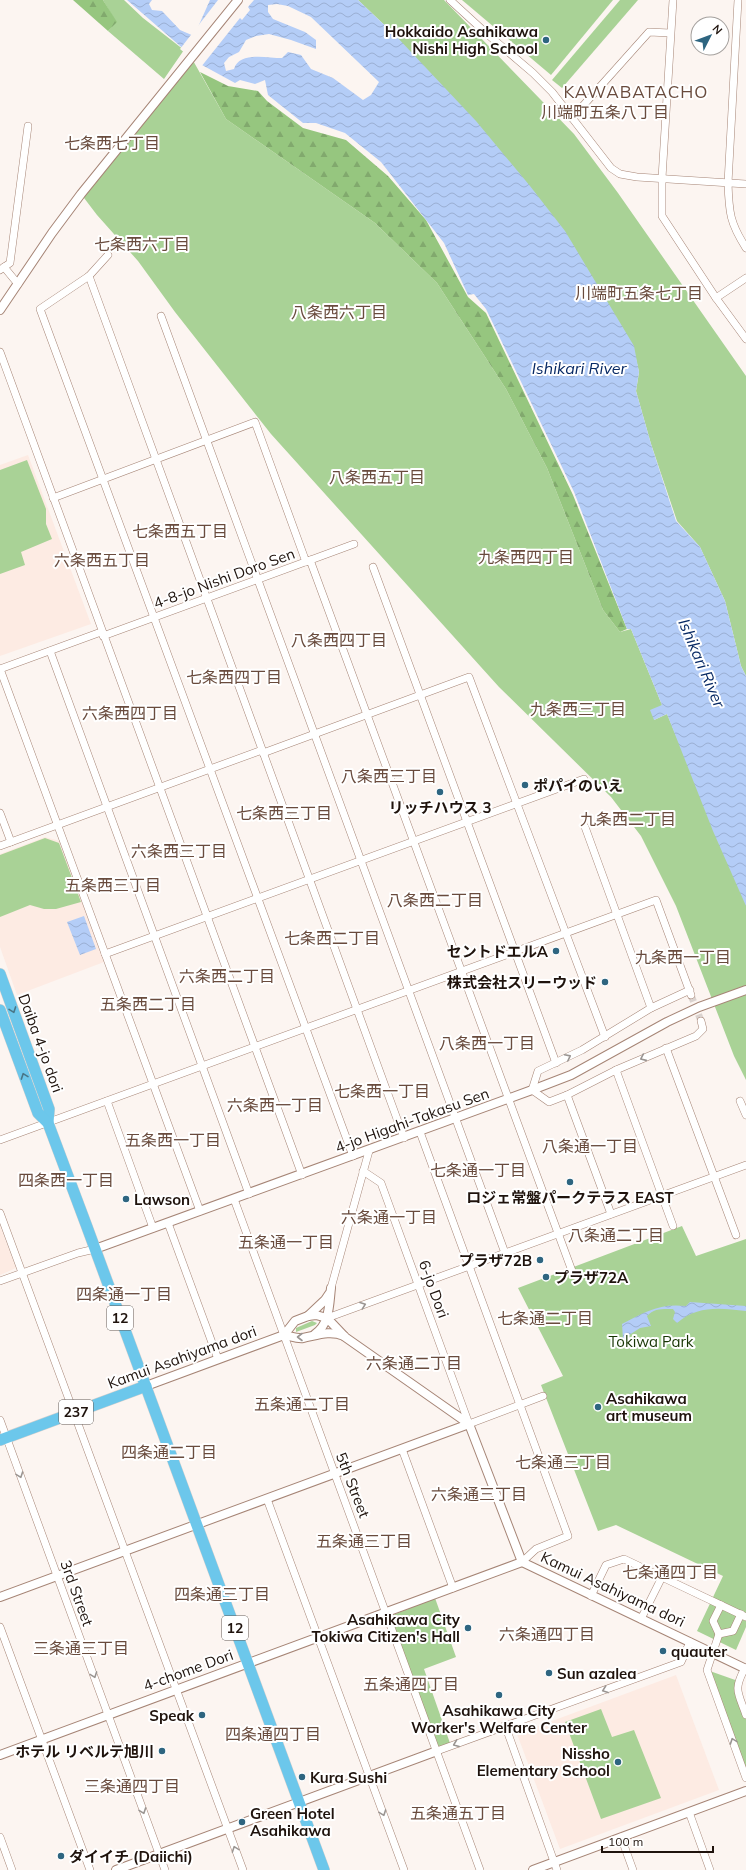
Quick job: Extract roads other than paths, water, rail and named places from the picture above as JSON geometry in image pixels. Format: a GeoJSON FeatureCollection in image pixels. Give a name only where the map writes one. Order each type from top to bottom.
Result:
{"type":"FeatureCollection","features":[{"type":"Feature","properties":{"kind":"highway","name":"Daiba 4-jo dori"},"geometry":{"type":"LineString","coordinates":[[0,974],[3,989],[50,1109],[48,1123]]}},
{"type":"Feature","properties":{"kind":"highway","name":"Daiba 4-jo dori"},"geometry":{"type":"LineString","coordinates":[[0,1010],[38,1113],[48,1123],[146,1386]]}},
{"type":"Feature","properties":{"kind":"highway","name":"Kamui Asahiyama dori"},"geometry":{"type":"LineString","coordinates":[[3,1439],[146,1386]]}},
{"type":"Feature","properties":{"kind":"highway","name":"12"},"geometry":{"type":"LineString","coordinates":[[146,1386],[324,1870]]}},
{"type":"Feature","properties":{"kind":"street"},"geometry":{"type":"LineString","coordinates":[[0,310],[52,233],[100,170],[238,0]]}},
{"type":"Feature","properties":{"kind":"street"},"geometry":{"type":"LineString","coordinates":[[450,0],[486,33],[533,72],[572,118],[611,168],[620,174],[746,184]]}},
{"type":"Feature","properties":{"kind":"street"},"geometry":{"type":"LineString","coordinates":[[673,0],[662,178],[662,216],[716,298],[746,339]]}},
{"type":"Feature","properties":{"kind":"street"},"geometry":{"type":"LineString","coordinates":[[738,0],[728,183],[729,213],[735,230],[746,248]]}},
{"type":"Feature","properties":{"kind":"street"},"geometry":{"type":"LineString","coordinates":[[572,118],[649,32],[670,33]]}},
{"type":"Feature","properties":{"kind":"street"},"geometry":{"type":"LineString","coordinates":[[18,284],[2,268],[10,263],[28,126]]}},
{"type":"Feature","properties":{"kind":"street"},"geometry":{"type":"LineString","coordinates":[[108,255],[89,276],[40,309],[353,1156]]}},
{"type":"Feature","properties":{"kind":"street"},"geometry":{"type":"LineString","coordinates":[[89,276],[404,1138]]}},
{"type":"Feature","properties":{"kind":"street"},"geometry":{"type":"LineString","coordinates":[[716,298],[746,278]]}},
{"type":"Feature","properties":{"kind":"street"},"geometry":{"type":"LineString","coordinates":[[161,316],[505,1253]]}},
{"type":"Feature","properties":{"kind":"street"},"geometry":{"type":"LineString","coordinates":[[0,352],[102,634],[302,1175]]}},
{"type":"Feature","properties":{"kind":"street"},"geometry":{"type":"LineString","coordinates":[[53,498],[255,422],[308,561],[354,544]]}},
{"type":"Feature","properties":{"kind":"street","name":"4-8-jo Nishi Doro Sen"},"geometry":{"type":"LineString","coordinates":[[0,669],[154,617],[308,561],[367,715],[572,1271]]}},
{"type":"Feature","properties":{"kind":"street"},"geometry":{"type":"LineString","coordinates":[[373,567],[556,1063]]}},
{"type":"Feature","properties":{"kind":"street"},"geometry":{"type":"LineString","coordinates":[[50,651],[249,1194]]}},
{"type":"Feature","properties":{"kind":"street"},"geometry":{"type":"LineString","coordinates":[[0,669],[200,1211]]}},
{"type":"Feature","properties":{"kind":"street"},"geometry":{"type":"LineString","coordinates":[[0,846],[210,769],[367,715],[469,677],[605,1037]]}},
{"type":"Feature","properties":{"kind":"street"},"geometry":{"type":"LineString","coordinates":[[105,954],[584,779]]}},
{"type":"Feature","properties":{"kind":"street"},"geometry":{"type":"LineString","coordinates":[[0,813],[11,842]]}},
{"type":"Feature","properties":{"kind":"street"},"geometry":{"type":"LineString","coordinates":[[585,827],[651,1008]]}},
{"type":"Feature","properties":{"kind":"street"},"geometry":{"type":"LineString","coordinates":[[0,1140],[656,900],[690,992],[651,1008],[605,1037],[538,1071],[532,1090],[549,1102],[567,1095],[616,1070],[696,1036],[702,1025]]}},
{"type":"Feature","properties":{"kind":"street","name":"4-jo Higahi-Takasu Sen"},"geometry":{"type":"LineString","coordinates":[[95,1249],[369,1151],[570,1075],[667,1022],[699,1007],[746,990]]}},
{"type":"Feature","properties":{"kind":"street"},"geometry":{"type":"LineString","coordinates":[[666,1048],[736,1235]]}},
{"type":"Feature","properties":{"kind":"street"},"geometry":{"type":"LineString","coordinates":[[616,1070],[673,1226]]}},
{"type":"Feature","properties":{"kind":"street"},"geometry":{"type":"LineString","coordinates":[[567,1095],[611,1214]]}},
{"type":"Feature","properties":{"kind":"street"},"geometry":{"type":"LineString","coordinates":[[107,1101],[153,1228]]}},
{"type":"Feature","properties":{"kind":"street"},"geometry":{"type":"LineString","coordinates":[[740,1101],[746,1115]]}},
{"type":"Feature","properties":{"kind":"street"},"geometry":{"type":"LineString","coordinates":[[420,1132],[568,1536],[536,1549],[522,1562]]}},
{"type":"Feature","properties":{"kind":"street"},"geometry":{"type":"LineString","coordinates":[[284,1335],[302,1339],[315,1334],[322,1329],[327,1318],[331,1288],[369,1151]]}},
{"type":"Feature","properties":{"kind":"street"},"geometry":{"type":"LineString","coordinates":[[327,1318],[746,1165]]}},
{"type":"Feature","properties":{"kind":"street","name":"6-jo Dori"},"geometry":{"type":"LineString","coordinates":[[363,1171],[381,1183],[469,1424]]}},
{"type":"Feature","properties":{"kind":"street","name":"5th Street"},"geometry":{"type":"LineString","coordinates":[[234,1199],[480,1870]]}},
{"type":"Feature","properties":{"kind":"street"},"geometry":{"type":"LineString","coordinates":[[0,1213],[243,1870]]}},
{"type":"Feature","properties":{"kind":"street"},"geometry":{"type":"LineString","coordinates":[[168,1223],[218,1360]]}},
{"type":"Feature","properties":{"kind":"street"},"geometry":{"type":"LineString","coordinates":[[0,1281],[78,1252],[95,1249]]}},
{"type":"Feature","properties":{"kind":"street","name":"Kamui Asahiyama dori"},"geometry":{"type":"LineString","coordinates":[[146,1386],[284,1335],[295,1321],[308,1316],[325,1300],[331,1288]]}},
{"type":"Feature","properties":{"kind":"street"},"geometry":{"type":"LineString","coordinates":[[308,1316],[316,1315],[327,1318],[345,1336],[469,1424]]}},
{"type":"Feature","properties":{"kind":"street"},"geometry":{"type":"LineString","coordinates":[[315,1334],[338,1334],[345,1336]]}},
{"type":"Feature","properties":{"kind":"street"},"geometry":{"type":"LineString","coordinates":[[0,1596],[197,1525],[543,1396]]}},
{"type":"Feature","properties":{"kind":"street","name":"3rd Street"},"geometry":{"type":"LineString","coordinates":[[0,1420],[3,1439],[57,1576],[165,1870]]}},
{"type":"Feature","properties":{"kind":"street","name":"Kamui Asahiyama dori"},"geometry":{"type":"LineString","coordinates":[[469,1424],[522,1562],[745,1668]]}},
{"type":"Feature","properties":{"kind":"street"},"geometry":{"type":"LineString","coordinates":[[402,1449],[453,1588]]}},
{"type":"Feature","properties":{"kind":"street"},"geometry":{"type":"LineString","coordinates":[[267,1499],[404,1870]]}},
{"type":"Feature","properties":{"kind":"street"},"geometry":{"type":"LineString","coordinates":[[591,1596],[606,1565],[624,1559],[743,1615],[732,1631],[719,1634]]}},
{"type":"Feature","properties":{"kind":"street","name":"4-chome Dori"},"geometry":{"type":"LineString","coordinates":[[0,1755],[522,1562]]}},
{"type":"Feature","properties":{"kind":"street"},"geometry":{"type":"LineString","coordinates":[[642,1620],[662,1577]]}},
{"type":"Feature","properties":{"kind":"street"},"geometry":{"type":"LineString","coordinates":[[720,1605],[713,1621],[719,1634],[707,1670],[746,1778]]}},
{"type":"Feature","properties":{"kind":"street"},"geometry":{"type":"LineString","coordinates":[[0,1627],[90,1870]]}},
{"type":"Feature","properties":{"kind":"street"},"geometry":{"type":"LineString","coordinates":[[116,1870],[681,1662],[690,1642]]}},
{"type":"Feature","properties":{"kind":"street"},"geometry":{"type":"LineString","coordinates":[[745,1668],[738,1681],[736,1689],[746,1715]]}},
{"type":"Feature","properties":{"kind":"street"},"geometry":{"type":"LineString","coordinates":[[505,1726],[556,1866]]}},
{"type":"Feature","properties":{"kind":"street"},"geometry":{"type":"LineString","coordinates":[[533,1870],[556,1866],[621,1837],[746,1791]]}},
{"type":"Feature","properties":{"kind":"street"},"geometry":{"type":"LineString","coordinates":[[689,1812],[710,1870]]}},
{"type":"Feature","properties":{"kind":"street"},"geometry":{"type":"LineString","coordinates":[[0,1837],[12,1870]]}},
{"type":"Feature","properties":{"kind":"street"},"geometry":{"type":"LineString","coordinates":[[621,1837],[633,1870]]}},
{"type":"Feature","properties":{"kind":"water","name":"Ishikari River"},"geometry":{"type":"Polygon","coordinates":[[[127,0],[152,0],[149,4],[152,10],[162,11],[180,30],[194,36],[210,0],[358,0],[396,36],[476,121],[565,231],[634,346],[639,372],[636,391],[651,444],[676,521],[700,547],[725,601],[741,666],[746,676],[746,906],[713,831],[667,714],[654,720],[650,710],[662,705],[631,629],[627,629],[574,492],[486,309],[474,294],[468,295],[444,243],[381,162],[345,133],[316,123],[303,123],[268,95],[265,80],[255,84],[240,80],[235,83],[202,65],[127,0]],[[277,4],[268,5],[268,12],[273,19],[305,32],[316,40],[316,49],[269,34],[256,36],[246,40],[239,52],[229,57],[224,63],[226,71],[234,69],[237,63],[247,58],[282,58],[288,52],[301,55],[311,69],[333,78],[363,100],[371,95],[379,82],[311,17],[288,6],[277,4]]]}},
{"type":"Feature","properties":{"kind":"water"},"geometry":{"type":"Polygon","coordinates":[[[84,916],[96,949],[80,955],[67,922],[84,916]]]}},
{"type":"Feature","properties":{"kind":"water"},"geometry":{"type":"Polygon","coordinates":[[[690,1302],[746,1306],[746,1311],[710,1309],[693,1313],[677,1323],[673,1319],[675,1312],[673,1309],[659,1310],[650,1313],[647,1316],[651,1326],[640,1328],[623,1339],[622,1324],[652,1309],[676,1305],[686,1306],[690,1302]]]}},
{"type":"Feature","properties":{"kind":"tunnel"},"geometry":{"type":"LineString","coordinates":[[691,995],[701,1021]]}},
{"type":"Feature","properties":{"kind":"place","name":"Hokkaido Asahikawa Nishi High School"},"geometry":{"type":"Point","coordinates":[546,40]}},
{"type":"Feature","properties":{"kind":"place","name":"ポパイのいえ"},"geometry":{"type":"Point","coordinates":[525,785]}},
{"type":"Feature","properties":{"kind":"place","name":"リッチハウス 3"},"geometry":{"type":"Point","coordinates":[440,792]}},
{"type":"Feature","properties":{"kind":"place","name":"セントドエルA"},"geometry":{"type":"Point","coordinates":[556,951]}},
{"type":"Feature","properties":{"kind":"place","name":"株式会社スリーウッド"},"geometry":{"type":"Point","coordinates":[605,982]}},
{"type":"Feature","properties":{"kind":"place","name":"ロジェ常盤パークテラス EAST"},"geometry":{"type":"Point","coordinates":[570,1182]}},
{"type":"Feature","properties":{"kind":"place","name":"Lawson"},"geometry":{"type":"Point","coordinates":[126,1199]}},
{"type":"Feature","properties":{"kind":"place","name":"プラザ72B"},"geometry":{"type":"Point","coordinates":[540,1260]}},
{"type":"Feature","properties":{"kind":"place","name":"プラザ72A"},"geometry":{"type":"Point","coordinates":[546,1277]}},
{"type":"Feature","properties":{"kind":"place","name":"Asahikawa art museum"},"geometry":{"type":"Point","coordinates":[598,1407]}},
{"type":"Feature","properties":{"kind":"place","name":"Asahikawa City Tokiwa Citizen's Hall"},"geometry":{"type":"Point","coordinates":[468,1628]}},
{"type":"Feature","properties":{"kind":"place","name":"quauter"},"geometry":{"type":"Point","coordinates":[663,1651]}},
{"type":"Feature","properties":{"kind":"place","name":"Sun azalea"},"geometry":{"type":"Point","coordinates":[549,1673]}},
{"type":"Feature","properties":{"kind":"place","name":"Asahikawa City Worker's Welfare Center"},"geometry":{"type":"Point","coordinates":[499,1695]}},
{"type":"Feature","properties":{"kind":"place","name":"Speak"},"geometry":{"type":"Point","coordinates":[202,1715]}},
{"type":"Feature","properties":{"kind":"place","name":"ホテル リベルテ旭川"},"geometry":{"type":"Point","coordinates":[162,1751]}},
{"type":"Feature","properties":{"kind":"place","name":"Nissho Elementary School"},"geometry":{"type":"Point","coordinates":[618,1762]}},
{"type":"Feature","properties":{"kind":"place","name":"Kura Sushi"},"geometry":{"type":"Point","coordinates":[302,1777]}},
{"type":"Feature","properties":{"kind":"place","name":"Green Hotel Asahikawa"},"geometry":{"type":"Point","coordinates":[242,1822]}},
{"type":"Feature","properties":{"kind":"place","name":"ダイイチ (Daiichi)"},"geometry":{"type":"Point","coordinates":[61,1856]}},
{"type":"Feature","properties":{"kind":"district","name":"KAWABATACHO"},"geometry":{"type":"Point","coordinates":[636,91]}},
{"type":"Feature","properties":{"kind":"district","name":"川端町五条八丁目"},"geometry":{"type":"Point","coordinates":[605,112]}},
{"type":"Feature","properties":{"kind":"district","name":"七条西七丁目"},"geometry":{"type":"Point","coordinates":[112,143]}},
{"type":"Feature","properties":{"kind":"district","name":"七条西六丁目"},"geometry":{"type":"Point","coordinates":[142,244]}},
{"type":"Feature","properties":{"kind":"district","name":"川端町五条七丁目"},"geometry":{"type":"Point","coordinates":[639,293]}},
{"type":"Feature","properties":{"kind":"district","name":"八条西六丁目"},"geometry":{"type":"Point","coordinates":[339,312]}},
{"type":"Feature","properties":{"kind":"district","name":"八条西五丁目"},"geometry":{"type":"Point","coordinates":[377,477]}},
{"type":"Feature","properties":{"kind":"district","name":"七条西五丁目"},"geometry":{"type":"Point","coordinates":[180,531]}},
{"type":"Feature","properties":{"kind":"district","name":"九条西四丁目"},"geometry":{"type":"Point","coordinates":[526,557]}},
{"type":"Feature","properties":{"kind":"district","name":"六条西五丁目"},"geometry":{"type":"Point","coordinates":[102,560]}},
{"type":"Feature","properties":{"kind":"district","name":"八条西四丁目"},"geometry":{"type":"Point","coordinates":[339,640]}},
{"type":"Feature","properties":{"kind":"district","name":"七条西四丁目"},"geometry":{"type":"Point","coordinates":[234,677]}},
{"type":"Feature","properties":{"kind":"district","name":"九条西三丁目"},"geometry":{"type":"Point","coordinates":[578,709]}},
{"type":"Feature","properties":{"kind":"district","name":"六条西四丁目"},"geometry":{"type":"Point","coordinates":[130,713]}},
{"type":"Feature","properties":{"kind":"district","name":"八条西三丁目"},"geometry":{"type":"Point","coordinates":[389,776]}},
{"type":"Feature","properties":{"kind":"district","name":"七条西三丁目"},"geometry":{"type":"Point","coordinates":[284,813]}},
{"type":"Feature","properties":{"kind":"district","name":"九条西二丁目"},"geometry":{"type":"Point","coordinates":[628,819]}},
{"type":"Feature","properties":{"kind":"district","name":"六条西三丁目"},"geometry":{"type":"Point","coordinates":[179,851]}},
{"type":"Feature","properties":{"kind":"district","name":"五条西三丁目"},"geometry":{"type":"Point","coordinates":[113,885]}},
{"type":"Feature","properties":{"kind":"district","name":"八条西二丁目"},"geometry":{"type":"Point","coordinates":[435,900]}},
{"type":"Feature","properties":{"kind":"district","name":"七条西二丁目"},"geometry":{"type":"Point","coordinates":[332,938]}},
{"type":"Feature","properties":{"kind":"district","name":"九条西一丁目"},"geometry":{"type":"Point","coordinates":[683,957]}},
{"type":"Feature","properties":{"kind":"district","name":"六条西二丁目"},"geometry":{"type":"Point","coordinates":[227,976]}},
{"type":"Feature","properties":{"kind":"district","name":"五条西二丁目"},"geometry":{"type":"Point","coordinates":[148,1004]}},
{"type":"Feature","properties":{"kind":"district","name":"八条西一丁目"},"geometry":{"type":"Point","coordinates":[487,1043]}},
{"type":"Feature","properties":{"kind":"district","name":"七条西一丁目"},"geometry":{"type":"Point","coordinates":[382,1091]}},
{"type":"Feature","properties":{"kind":"district","name":"六条西一丁目"},"geometry":{"type":"Point","coordinates":[275,1105]}},
{"type":"Feature","properties":{"kind":"district","name":"五条西一丁目"},"geometry":{"type":"Point","coordinates":[173,1140]}},
{"type":"Feature","properties":{"kind":"district","name":"八条通一丁目"},"geometry":{"type":"Point","coordinates":[590,1146]}},
{"type":"Feature","properties":{"kind":"district","name":"七条通一丁目"},"geometry":{"type":"Point","coordinates":[478,1170]}},
{"type":"Feature","properties":{"kind":"district","name":"四条西一丁目"},"geometry":{"type":"Point","coordinates":[66,1180]}},
{"type":"Feature","properties":{"kind":"district","name":"六条通一丁目"},"geometry":{"type":"Point","coordinates":[389,1217]}},
{"type":"Feature","properties":{"kind":"district","name":"八条通二丁目"},"geometry":{"type":"Point","coordinates":[616,1235]}},
{"type":"Feature","properties":{"kind":"district","name":"五条通一丁目"},"geometry":{"type":"Point","coordinates":[286,1242]}},
{"type":"Feature","properties":{"kind":"district","name":"四条通一丁目"},"geometry":{"type":"Point","coordinates":[124,1294]}},
{"type":"Feature","properties":{"kind":"district","name":"七条通二丁目"},"geometry":{"type":"Point","coordinates":[545,1318]}},
{"type":"Feature","properties":{"kind":"district","name":"六条通二丁目"},"geometry":{"type":"Point","coordinates":[414,1363]}},
{"type":"Feature","properties":{"kind":"district","name":"五条通二丁目"},"geometry":{"type":"Point","coordinates":[302,1404]}},
{"type":"Feature","properties":{"kind":"district","name":"四条通二丁目"},"geometry":{"type":"Point","coordinates":[169,1452]}},
{"type":"Feature","properties":{"kind":"district","name":"七条通三丁目"},"geometry":{"type":"Point","coordinates":[563,1462]}},
{"type":"Feature","properties":{"kind":"district","name":"六条通三丁目"},"geometry":{"type":"Point","coordinates":[479,1494]}},
{"type":"Feature","properties":{"kind":"district","name":"五条通三丁目"},"geometry":{"type":"Point","coordinates":[364,1541]}},
{"type":"Feature","properties":{"kind":"district","name":"七条通四丁目"},"geometry":{"type":"Point","coordinates":[670,1572]}},
{"type":"Feature","properties":{"kind":"district","name":"四条通三丁目"},"geometry":{"type":"Point","coordinates":[222,1594]}},
{"type":"Feature","properties":{"kind":"district","name":"六条通四丁目"},"geometry":{"type":"Point","coordinates":[547,1634]}},
{"type":"Feature","properties":{"kind":"district","name":"三条通三丁目"},"geometry":{"type":"Point","coordinates":[81,1648]}},
{"type":"Feature","properties":{"kind":"district","name":"五条通四丁目"},"geometry":{"type":"Point","coordinates":[411,1684]}},
{"type":"Feature","properties":{"kind":"district","name":"四条通四丁目"},"geometry":{"type":"Point","coordinates":[273,1734]}},
{"type":"Feature","properties":{"kind":"district","name":"三条通四丁目"},"geometry":{"type":"Point","coordinates":[132,1786]}},
{"type":"Feature","properties":{"kind":"district","name":"五条通五丁目"},"geometry":{"type":"Point","coordinates":[458,1813]}},
{"type":"Feature","properties":{"kind":"park label","name":"Tokiwa Park"},"geometry":{"type":"Point","coordinates":[651,1341]}}]}
